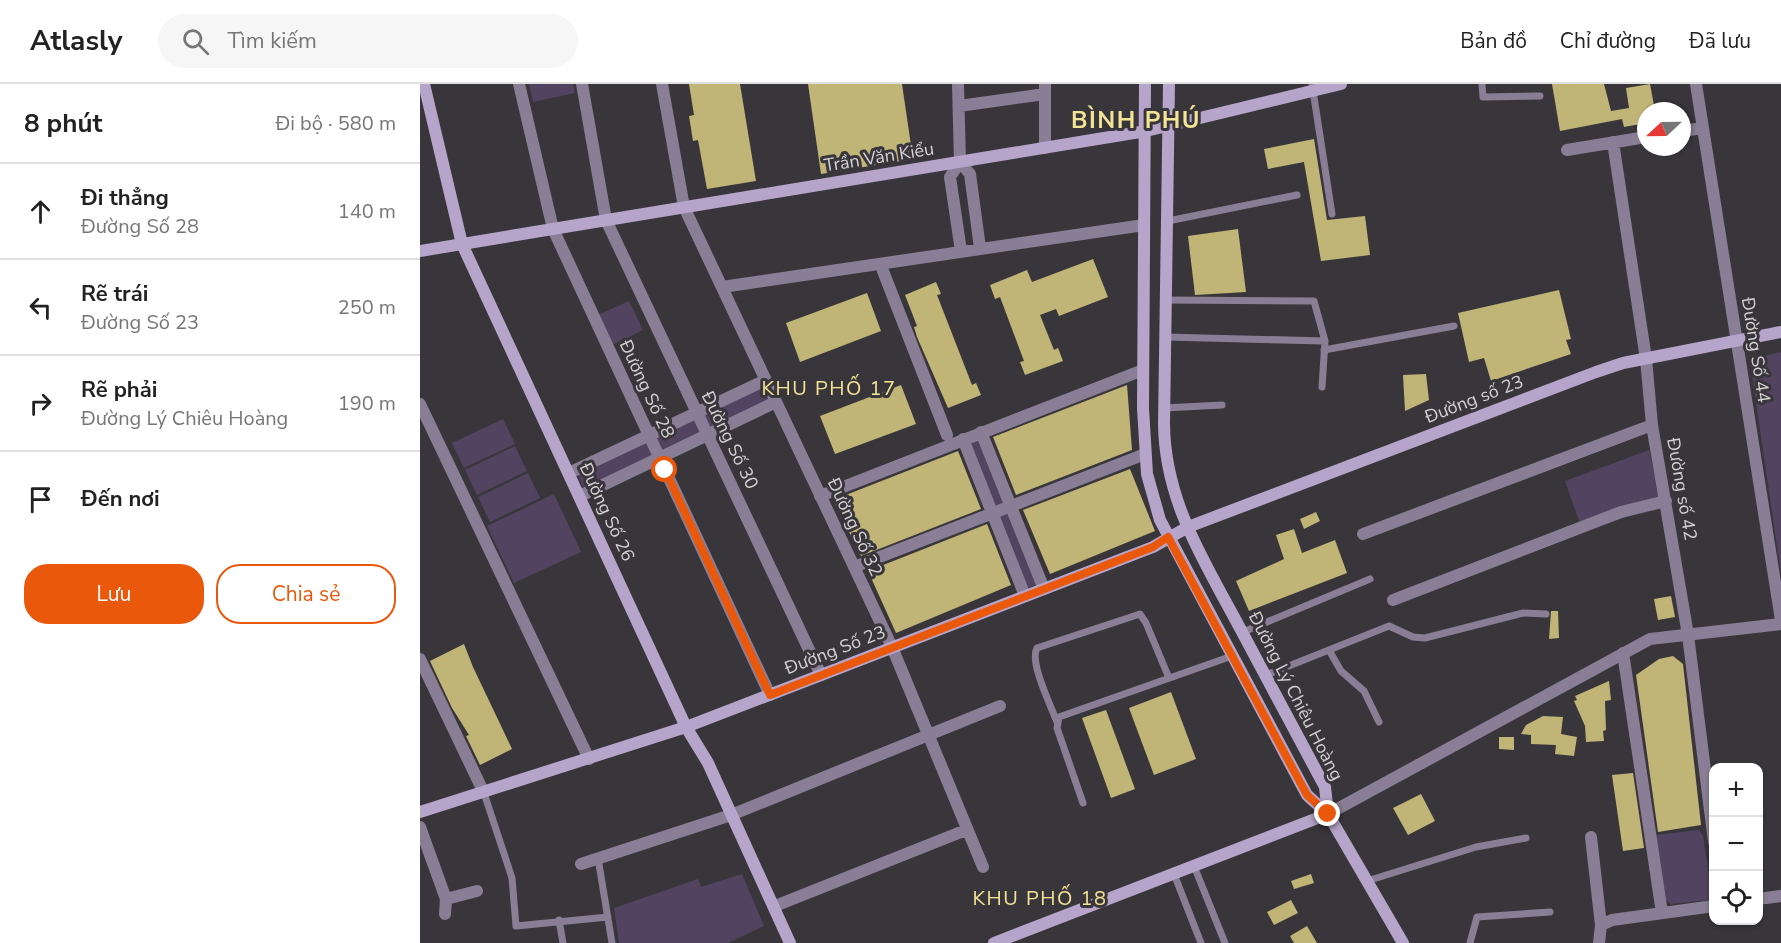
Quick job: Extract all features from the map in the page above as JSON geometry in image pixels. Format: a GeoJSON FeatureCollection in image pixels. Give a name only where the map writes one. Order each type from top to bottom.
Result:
{"type":"FeatureCollection","features":[{"type":"Feature","properties":{"kind":"street","name":"Đường Số 26"},"geometry":{"type":"LineString","coordinates":[[424,84],[462,244],[686,727],[708,763],[790,943]]}},
{"type":"Feature","properties":{"kind":"street"},"geometry":{"type":"LineString","coordinates":[[519,84],[553,229]]}},
{"type":"Feature","properties":{"kind":"street"},"geometry":{"type":"LineString","coordinates":[[582,84],[606,220]]}},
{"type":"Feature","properties":{"kind":"street"},"geometry":{"type":"LineString","coordinates":[[662,84],[684,207]]}},
{"type":"Feature","properties":{"kind":"street"},"geometry":{"type":"LineString","coordinates":[[958,84],[960,162],[950,177],[961,250]]}},
{"type":"Feature","properties":{"kind":"street","name":"Đường Lý Chiêu Hoàng"},"geometry":{"type":"LineString","coordinates":[[1145,84],[1143,370],[1145,454],[1150,492],[1168,537],[1307,795],[1328,814]]}},
{"type":"Feature","properties":{"kind":"street","name":"Đường Lý Chiêu Hoàng"},"geometry":{"type":"LineString","coordinates":[[1169,84],[1164,408],[1166,462],[1178,507],[1325,787],[1328,814]]}},
{"type":"Feature","properties":{"kind":"street","name":"Trần Văn Kiểu"},"geometry":{"type":"LineString","coordinates":[[420,251],[1170,127],[1312,88],[1341,84]]}},
{"type":"Feature","properties":{"kind":"street","name":"Đường Số 44"},"geometry":{"type":"LineString","coordinates":[[1695,84],[1781,622]]}},
{"type":"Feature","properties":{"kind":"street"},"geometry":{"type":"LineString","coordinates":[[959,106],[1045,89],[1045,148]]}},
{"type":"Feature","properties":{"kind":"street"},"geometry":{"type":"LineString","coordinates":[[1691,130],[1703,128]]}},
{"type":"Feature","properties":{"kind":"street"},"geometry":{"type":"LineString","coordinates":[[1567,150],[1637,138]]}},
{"type":"Feature","properties":{"kind":"street","name":"Đường số 42"},"geometry":{"type":"LineString","coordinates":[[1613,142],[1646,359],[1652,425],[1688,635],[1710,817]]}},
{"type":"Feature","properties":{"kind":"street"},"geometry":{"type":"LineString","coordinates":[[960,162],[970,174],[980,248]]}},
{"type":"Feature","properties":{"kind":"street","name":"Đường Số 32"},"geometry":{"type":"LineString","coordinates":[[684,207],[892,647],[983,867]]}},
{"type":"Feature","properties":{"kind":"street","name":"Đường Số 30"},"geometry":{"type":"LineString","coordinates":[[606,220],[821,675]]}},
{"type":"Feature","properties":{"kind":"street"},"geometry":{"type":"LineString","coordinates":[[722,286],[1144,225]]}},
{"type":"Feature","properties":{"kind":"street","name":"Đường Số 28"},"geometry":{"type":"LineString","coordinates":[[553,229],[770,695]]}},
{"type":"Feature","properties":{"kind":"street"},"geometry":{"type":"LineString","coordinates":[[883,271],[947,435]]}},
{"type":"Feature","properties":{"kind":"street","name":"Đường số 23"},"geometry":{"type":"LineString","coordinates":[[1188,527],[1596,372],[1735,339],[1781,332]]}},
{"type":"Feature","properties":{"kind":"street"},"geometry":{"type":"LineString","coordinates":[[820,496],[1143,370]]}},
{"type":"Feature","properties":{"kind":"street"},"geometry":{"type":"LineString","coordinates":[[569,473],[766,380]]}},
{"type":"Feature","properties":{"kind":"street"},"geometry":{"type":"LineString","coordinates":[[580,496],[776,402]]}},
{"type":"Feature","properties":{"kind":"street"},"geometry":{"type":"LineString","coordinates":[[420,404],[589,759]]}},
{"type":"Feature","properties":{"kind":"street"},"geometry":{"type":"LineString","coordinates":[[1363,534],[1652,425]]}},
{"type":"Feature","properties":{"kind":"street"},"geometry":{"type":"LineString","coordinates":[[981,432],[1044,589]]}},
{"type":"Feature","properties":{"kind":"street"},"geometry":{"type":"LineString","coordinates":[[963,439],[1025,596]]}},
{"type":"Feature","properties":{"kind":"street"},"geometry":{"type":"LineString","coordinates":[[854,567],[1145,454]]}},
{"type":"Feature","properties":{"kind":"street"},"geometry":{"type":"LineString","coordinates":[[1393,600],[1621,512],[1666,501]]}},
{"type":"Feature","properties":{"kind":"street","name":"Đường Số 23"},"geometry":{"type":"LineString","coordinates":[[420,812],[686,727],[1153,547],[1188,527]]}},
{"type":"Feature","properties":{"kind":"street"},"geometry":{"type":"LineString","coordinates":[[994,943],[1328,814],[1650,639],[1781,622]]}},
{"type":"Feature","properties":{"kind":"street"},"geometry":{"type":"LineString","coordinates":[[1623,654],[1662,913]]}},
{"type":"Feature","properties":{"kind":"street"},"geometry":{"type":"LineString","coordinates":[[420,659],[484,793]]}},
{"type":"Feature","properties":{"kind":"street"},"geometry":{"type":"LineString","coordinates":[[581,864],[731,815],[1000,706]]}},
{"type":"Feature","properties":{"kind":"street"},"geometry":{"type":"LineString","coordinates":[[1328,814],[1403,943]]}},
{"type":"Feature","properties":{"kind":"street"},"geometry":{"type":"LineString","coordinates":[[420,827],[446,899],[445,914]]}},
{"type":"Feature","properties":{"kind":"street"},"geometry":{"type":"LineString","coordinates":[[775,906],[966,830]]}},
{"type":"Feature","properties":{"kind":"street"},"geometry":{"type":"LineString","coordinates":[[1592,837],[1601,925],[1599,943]]}},
{"type":"Feature","properties":{"kind":"street"},"geometry":{"type":"LineString","coordinates":[[446,899],[477,891]]}},
{"type":"Feature","properties":{"kind":"street"},"geometry":{"type":"LineString","coordinates":[[1763,898],[1781,896]]}},
{"type":"Feature","properties":{"kind":"street"},"geometry":{"type":"LineString","coordinates":[[1601,925],[1709,907]]}},
{"type":"Feature","properties":{"kind":"lane"},"geometry":{"type":"LineString","coordinates":[[1482,84],[1483,98],[1540,96]]}},
{"type":"Feature","properties":{"kind":"lane"},"geometry":{"type":"LineString","coordinates":[[1312,88],[1332,214]]}},
{"type":"Feature","properties":{"kind":"lane"},"geometry":{"type":"LineString","coordinates":[[1168,221],[1297,195]]}},
{"type":"Feature","properties":{"kind":"lane"},"geometry":{"type":"LineString","coordinates":[[1166,300],[1314,301],[1325,341],[1322,387]]}},
{"type":"Feature","properties":{"kind":"lane"},"geometry":{"type":"LineString","coordinates":[[1324,350],[1454,326]]}},
{"type":"Feature","properties":{"kind":"lane"},"geometry":{"type":"LineString","coordinates":[[1165,337],[1325,341]]}},
{"type":"Feature","properties":{"kind":"lane"},"geometry":{"type":"LineString","coordinates":[[1164,408],[1222,405]]}},
{"type":"Feature","properties":{"kind":"lane"},"geometry":{"type":"LineString","coordinates":[[1243,632],[1370,579]]}},
{"type":"Feature","properties":{"kind":"lane"},"geometry":{"type":"LineString","coordinates":[[1266,675],[1389,626],[1413,637],[1425,638],[1523,613],[1546,614]]}},
{"type":"Feature","properties":{"kind":"lane"},"geometry":{"type":"LineString","coordinates":[[1083,803],[1040,678],[1035,655],[1037,648],[1140,614],[1146,623],[1168,678]]}},
{"type":"Feature","properties":{"kind":"lane"},"geometry":{"type":"LineString","coordinates":[[1329,650],[1341,671],[1364,691],[1379,722]]}},
{"type":"Feature","properties":{"kind":"lane"},"geometry":{"type":"LineString","coordinates":[[1057,722],[1059,717],[1232,656]]}},
{"type":"Feature","properties":{"kind":"lane"},"geometry":{"type":"LineString","coordinates":[[484,793],[512,878],[516,926],[608,917]]}},
{"type":"Feature","properties":{"kind":"lane"},"geometry":{"type":"LineString","coordinates":[[1367,881],[1476,847],[1526,838]]}},
{"type":"Feature","properties":{"kind":"lane"},"geometry":{"type":"LineString","coordinates":[[598,858],[612,943]]}},
{"type":"Feature","properties":{"kind":"lane"},"geometry":{"type":"LineString","coordinates":[[1194,866],[1225,943]]}},
{"type":"Feature","properties":{"kind":"lane"},"geometry":{"type":"LineString","coordinates":[[1174,874],[1201,943]]}},
{"type":"Feature","properties":{"kind":"lane"},"geometry":{"type":"LineString","coordinates":[[1470,943],[1477,917],[1550,912]]}},
{"type":"Feature","properties":{"kind":"lane"},"geometry":{"type":"LineString","coordinates":[[559,920],[563,943]]}},
{"type":"Feature","properties":{"kind":"shaded area"},"geometry":{"type":"Polygon","coordinates":[[[529,84],[573,84],[575,93],[533,102],[529,84]]]}},
{"type":"Feature","properties":{"kind":"shaded area"},"geometry":{"type":"Polygon","coordinates":[[[629,301],[643,330],[610,346],[596,316],[629,301]]]}},
{"type":"Feature","properties":{"kind":"shaded area"},"geometry":{"type":"Polygon","coordinates":[[[1781,352],[1781,573],[1751,368],[1755,358],[1781,352]]]}},
{"type":"Feature","properties":{"kind":"shaded area"},"geometry":{"type":"Polygon","coordinates":[[[764,385],[770,400],[709,429],[702,414],[764,385]]]}},
{"type":"Feature","properties":{"kind":"shaded area"},"geometry":{"type":"Polygon","coordinates":[[[694,418],[702,433],[661,453],[654,437],[694,418]]]}},
{"type":"Feature","properties":{"kind":"shaded area"},"geometry":{"type":"Polygon","coordinates":[[[503,419],[515,444],[464,468],[452,443],[503,419]]]}},
{"type":"Feature","properties":{"kind":"shaded area"},"geometry":{"type":"Polygon","coordinates":[[[979,437],[1005,503],[994,508],[968,441],[979,437]]]}},
{"type":"Feature","properties":{"kind":"shaded area"},"geometry":{"type":"Polygon","coordinates":[[[647,441],[654,456],[584,489],[577,473],[647,441]]]}},
{"type":"Feature","properties":{"kind":"shaded area"},"geometry":{"type":"Polygon","coordinates":[[[515,446],[527,471],[477,495],[465,470],[515,446]]]}},
{"type":"Feature","properties":{"kind":"shaded area"},"geometry":{"type":"Polygon","coordinates":[[[1649,450],[1661,505],[1583,532],[1565,481],[1649,450]]]}},
{"type":"Feature","properties":{"kind":"shaded area"},"geometry":{"type":"Polygon","coordinates":[[[528,473],[540,498],[490,522],[478,497],[528,473]]]}},
{"type":"Feature","properties":{"kind":"shaded area"},"geometry":{"type":"Polygon","coordinates":[[[554,494],[581,552],[514,583],[487,526],[554,494]]]}},
{"type":"Feature","properties":{"kind":"shaded area"},"geometry":{"type":"Polygon","coordinates":[[[1008,511],[1037,584],[1027,589],[997,515],[1008,511]]]}},
{"type":"Feature","properties":{"kind":"shaded area"},"geometry":{"type":"Polygon","coordinates":[[[1699,830],[1703,836],[1709,875],[1709,900],[1670,904],[1666,900],[1656,835],[1699,830]]]}},
{"type":"Feature","properties":{"kind":"shaded area"},"geometry":{"type":"Polygon","coordinates":[[[742,874],[764,926],[728,943],[619,943],[614,908],[698,879],[701,887],[742,874]]]}},
{"type":"Feature","properties":{"kind":"building"},"geometry":{"type":"Polygon","coordinates":[[[689,84],[740,84],[756,181],[707,189],[698,140],[693,141],[689,116],[694,115],[689,84]]]}},
{"type":"Feature","properties":{"kind":"building"},"geometry":{"type":"Polygon","coordinates":[[[808,84],[902,84],[913,159],[821,174],[808,84]]]}},
{"type":"Feature","properties":{"kind":"building"},"geometry":{"type":"Polygon","coordinates":[[[1552,84],[1604,84],[1611,111],[1629,108],[1626,88],[1650,84],[1653,102],[1637,102],[1637,125],[1624,127],[1622,119],[1560,131],[1552,84]]]}},
{"type":"Feature","properties":{"kind":"building"},"geometry":{"type":"Polygon","coordinates":[[[1314,139],[1327,220],[1365,216],[1370,255],[1321,261],[1304,162],[1268,169],[1264,149],[1314,139]]]}},
{"type":"Feature","properties":{"kind":"building"},"geometry":{"type":"Polygon","coordinates":[[[1238,229],[1246,292],[1195,295],[1188,236],[1238,229]]]}},
{"type":"Feature","properties":{"kind":"building"},"geometry":{"type":"Polygon","coordinates":[[[1093,259],[1108,297],[1059,316],[1056,309],[1040,315],[1054,350],[1058,348],[1063,361],[1025,375],[1020,362],[1024,361],[1000,297],[995,299],[990,285],[1027,270],[1032,282],[1093,259]]]}},
{"type":"Feature","properties":{"kind":"building"},"geometry":{"type":"Polygon","coordinates":[[[936,282],[941,294],[937,295],[972,385],[976,383],[981,395],[948,408],[917,337],[914,327],[917,326],[905,295],[936,282]]]}},
{"type":"Feature","properties":{"kind":"building"},"geometry":{"type":"Polygon","coordinates":[[[1559,290],[1571,339],[1566,340],[1571,354],[1491,381],[1484,358],[1469,362],[1458,313],[1559,290]]]}},
{"type":"Feature","properties":{"kind":"building"},"geometry":{"type":"Polygon","coordinates":[[[867,293],[881,331],[800,362],[786,323],[867,293]]]}},
{"type":"Feature","properties":{"kind":"building"},"geometry":{"type":"Polygon","coordinates":[[[1426,374],[1429,400],[1405,411],[1403,375],[1426,374]]]}},
{"type":"Feature","properties":{"kind":"building"},"geometry":{"type":"Polygon","coordinates":[[[901,385],[916,424],[835,454],[820,416],[901,385]]]}},
{"type":"Feature","properties":{"kind":"building"},"geometry":{"type":"Polygon","coordinates":[[[1127,385],[1132,450],[1016,495],[993,437],[1127,385]]]}},
{"type":"Feature","properties":{"kind":"building"},"geometry":{"type":"Polygon","coordinates":[[[958,451],[981,509],[861,556],[833,500],[958,451]]]}},
{"type":"Feature","properties":{"kind":"building"},"geometry":{"type":"Polygon","coordinates":[[[1130,469],[1155,531],[1050,574],[1023,510],[1130,469]]]}},
{"type":"Feature","properties":{"kind":"building"},"geometry":{"type":"Polygon","coordinates":[[[1316,512],[1320,521],[1304,529],[1300,519],[1316,512]]]}},
{"type":"Feature","properties":{"kind":"building"},"geometry":{"type":"Polygon","coordinates":[[[987,524],[1011,585],[896,633],[868,571],[987,524]]]}},
{"type":"Feature","properties":{"kind":"building"},"geometry":{"type":"Polygon","coordinates":[[[1294,529],[1302,553],[1335,540],[1347,573],[1249,611],[1236,581],[1284,559],[1276,535],[1294,529]]]}},
{"type":"Feature","properties":{"kind":"building"},"geometry":{"type":"Polygon","coordinates":[[[1671,596],[1675,617],[1658,620],[1654,599],[1671,596]]]}},
{"type":"Feature","properties":{"kind":"building"},"geometry":{"type":"Polygon","coordinates":[[[1551,611],[1558,611],[1559,638],[1549,639],[1551,611]]]}},
{"type":"Feature","properties":{"kind":"building"},"geometry":{"type":"Polygon","coordinates":[[[464,644],[512,749],[480,765],[466,736],[469,735],[452,708],[430,661],[464,644]]]}},
{"type":"Feature","properties":{"kind":"building"},"geometry":{"type":"Polygon","coordinates":[[[1673,656],[1683,664],[1701,825],[1658,832],[1636,675],[1659,659],[1673,656]]]}},
{"type":"Feature","properties":{"kind":"building"},"geometry":{"type":"Polygon","coordinates":[[[1609,681],[1611,700],[1605,701],[1604,741],[1586,742],[1585,726],[1574,701],[1577,700],[1575,696],[1609,681]]]}},
{"type":"Feature","properties":{"kind":"building"},"geometry":{"type":"Polygon","coordinates":[[[1171,692],[1196,759],[1154,775],[1129,708],[1171,692]]]}},
{"type":"Feature","properties":{"kind":"building"},"geometry":{"type":"Polygon","coordinates":[[[1106,710],[1135,789],[1111,798],[1082,718],[1106,710]]]}},
{"type":"Feature","properties":{"kind":"building"},"geometry":{"type":"Polygon","coordinates":[[[1543,716],[1563,717],[1561,734],[1577,737],[1574,756],[1555,754],[1556,745],[1531,744],[1531,735],[1521,734],[1526,725],[1543,716]]]}},
{"type":"Feature","properties":{"kind":"building"},"geometry":{"type":"Polygon","coordinates":[[[1499,737],[1514,737],[1514,750],[1499,749],[1499,737]]]}},
{"type":"Feature","properties":{"kind":"building"},"geometry":{"type":"Polygon","coordinates":[[[1633,773],[1644,848],[1623,851],[1612,775],[1633,773]]]}},
{"type":"Feature","properties":{"kind":"building"},"geometry":{"type":"Polygon","coordinates":[[[1421,794],[1435,821],[1408,835],[1393,808],[1421,794]]]}},
{"type":"Feature","properties":{"kind":"building"},"geometry":{"type":"Polygon","coordinates":[[[1311,874],[1314,883],[1294,889],[1291,881],[1311,874]]]}},
{"type":"Feature","properties":{"kind":"building"},"geometry":{"type":"Polygon","coordinates":[[[1291,900],[1298,913],[1274,925],[1267,912],[1291,900]]]}},
{"type":"Feature","properties":{"kind":"building"},"geometry":{"type":"Polygon","coordinates":[[[1307,926],[1317,943],[1294,943],[1290,936],[1307,926]]]}},
{"type":"Feature","properties":{"kind":"district","name":"BÌNH PHÚ"},"geometry":{"type":"Point","coordinates":[1136,120]}},
{"type":"Feature","properties":{"kind":"district","name":"KHU PHỐ 17"},"geometry":{"type":"Point","coordinates":[829,388]}},
{"type":"Feature","properties":{"kind":"district","name":"KHU PHỐ 18"},"geometry":{"type":"Point","coordinates":[1040,898]}},
{"type":"Feature","properties":{"kind":"route"},"geometry":{"type":"LineString","coordinates":[[665,470],[770,695],[1153,547],[1168,537],[1307,795],[1328,814]]}}]}
